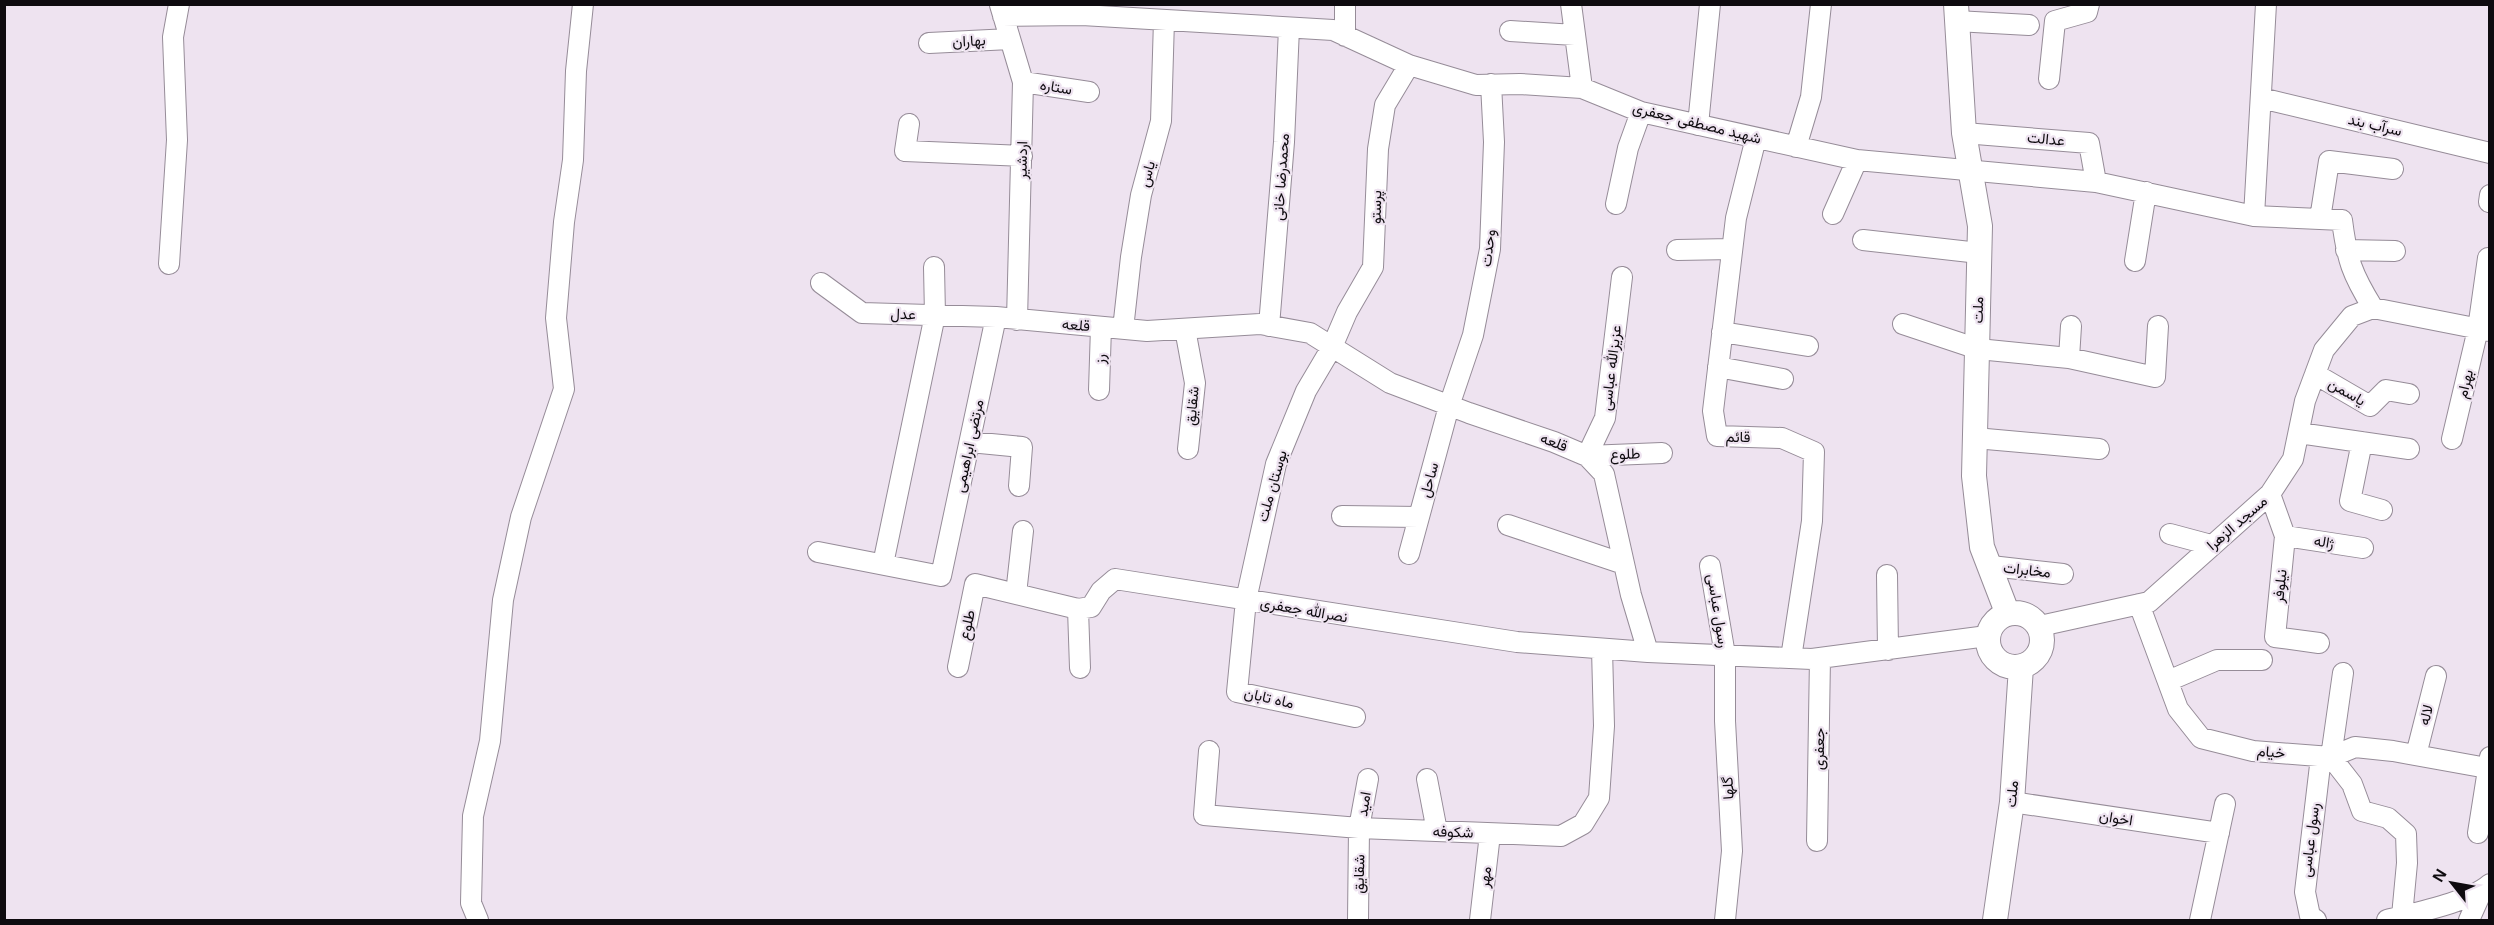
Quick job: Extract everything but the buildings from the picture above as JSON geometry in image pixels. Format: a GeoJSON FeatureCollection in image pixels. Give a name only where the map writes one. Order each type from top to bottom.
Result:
{"type":"FeatureCollection","features":[{"type":"Feature","properties":{"kind":"street"},"geometry":{"type":"LineString","coordinates":[[169,264],[177,140],[173,37],[179,4]]}},
{"type":"Feature","properties":{"kind":"street"},"geometry":{"type":"LineString","coordinates":[[478,921],[471,903],[473,816],[490,741],[503,600],[521,517],[564,389],[556,318],[564,222],[573,160],[576,71],[583,4]]}},
{"type":"Feature","properties":{"kind":"street"},"geometry":{"type":"LineString","coordinates":[[1345,4],[1345,36]]}},
{"type":"Feature","properties":{"kind":"street"},"geometry":{"type":"LineString","coordinates":[[1571,4],[1582,88]]}},
{"type":"Feature","properties":{"kind":"street"},"geometry":{"type":"LineString","coordinates":[[1698,125],[1710,4]]}},
{"type":"Feature","properties":{"kind":"street"},"geometry":{"type":"LineString","coordinates":[[1796,147],[1811,98],[1821,4]]}},
{"type":"Feature","properties":{"kind":"street"},"geometry":{"type":"LineString","coordinates":[[2049,79],[2055,21],[2087,12],[2089,4]]}},
{"type":"Feature","properties":{"kind":"street"},"geometry":{"type":"LineString","coordinates":[[2254,216],[2266,4]]}},
{"type":"Feature","properties":{"kind":"street","name":"شهید مصطفی جعفری"},"geometry":{"type":"LineString","coordinates":[[1001,10],[1099,10],[1164,20],[1333,30],[1409,65],[1476,85],[1582,88],[1641,112],[1796,147],[1857,160],[1971,172]]}},
{"type":"Feature","properties":{"kind":"street","name":"اردشیر"},"geometry":{"type":"LineString","coordinates":[[1001,10],[1023,82],[1017,320]]}},
{"type":"Feature","properties":{"kind":"street"},"geometry":{"type":"LineString","coordinates":[[1956,13],[2029,25]]}},
{"type":"Feature","properties":{"kind":"street","name":"ملت"},"geometry":{"type":"LineString","coordinates":[[1956,13],[1964,133],[1980,226],[1974,476],[1982,548],[1991,566],[2007,612]]}},
{"type":"Feature","properties":{"kind":"street","name":"یاس"},"geometry":{"type":"LineString","coordinates":[[1123,329],[1141,195],[1161,121],[1164,20]]}},
{"type":"Feature","properties":{"kind":"street","name":"محمدرضا خانی"},"geometry":{"type":"LineString","coordinates":[[1269,326],[1284,142],[1289,28]]}},
{"type":"Feature","properties":{"kind":"street"},"geometry":{"type":"LineString","coordinates":[[1510,31],[1575,35]]}},
{"type":"Feature","properties":{"kind":"street","name":"بهاران"},"geometry":{"type":"LineString","coordinates":[[929,43],[1010,39]]}},
{"type":"Feature","properties":{"kind":"street","name":"پرستو"},"geometry":{"type":"LineString","coordinates":[[1332,346],[1347,312],[1373,267],[1378,149],[1385,105],[1409,65]]}},
{"type":"Feature","properties":{"kind":"street","name":"ستاره"},"geometry":{"type":"LineString","coordinates":[[1023,82],[1089,92]]}},
{"type":"Feature","properties":{"kind":"street","name":"وحدت"},"geometry":{"type":"LineString","coordinates":[[1449,406],[1473,335],[1490,249],[1494,142],[1491,84]]}},
{"type":"Feature","properties":{"kind":"street","name":"سرآب بند"},"geometry":{"type":"LineString","coordinates":[[2260,98],[2490,153]]}},
{"type":"Feature","properties":{"kind":"street"},"geometry":{"type":"LineString","coordinates":[[1616,204],[1628,148],[1641,112]]}},
{"type":"Feature","properties":{"kind":"street"},"geometry":{"type":"LineString","coordinates":[[909,124],[905,151],[1022,156]]}},
{"type":"Feature","properties":{"kind":"street","name":"عدالت"},"geometry":{"type":"LineString","coordinates":[[1964,133],[2089,143],[2096,182]]}},
{"type":"Feature","properties":{"kind":"street","name":"قائم"},"geometry":{"type":"LineString","coordinates":[[1755,138],[1736,218],[1713,411],[1717,436],[1782,438],[1814,452],[1812,521],[1791,658]]}},
{"type":"Feature","properties":{"kind":"street"},"geometry":{"type":"LineString","coordinates":[[1833,214],[1857,160]]}},
{"type":"Feature","properties":{"kind":"street"},"geometry":{"type":"LineString","coordinates":[[2320,219],[2329,161],[2393,169]]}},
{"type":"Feature","properties":{"kind":"street"},"geometry":{"type":"LineString","coordinates":[[1971,172],[2096,182],[2254,216],[2342,220],[2346,250],[2354,277],[2373,308],[2484,330]]}},
{"type":"Feature","properties":{"kind":"street"},"geometry":{"type":"LineString","coordinates":[[2135,261],[2146,192]]}},
{"type":"Feature","properties":{"kind":"street"},"geometry":{"type":"LineString","coordinates":[[2489,202],[2490,195]]}},
{"type":"Feature","properties":{"kind":"street"},"geometry":{"type":"LineString","coordinates":[[1863,240],[1979,253]]}},
{"type":"Feature","properties":{"kind":"street"},"geometry":{"type":"LineString","coordinates":[[1677,250],[1732,249]]}},
{"type":"Feature","properties":{"kind":"street"},"geometry":{"type":"LineString","coordinates":[[2346,250],[2395,250]]}},
{"type":"Feature","properties":{"kind":"street","name":"بهرام"},"geometry":{"type":"LineString","coordinates":[[2452,439],[2484,330],[2488,258]]}},
{"type":"Feature","properties":{"kind":"street"},"geometry":{"type":"LineString","coordinates":[[818,552],[883,564],[935,315],[934,267]]}},
{"type":"Feature","properties":{"kind":"street","name":"عزیزالله عباسی"},"geometry":{"type":"LineString","coordinates":[[1587,456],[1605,418],[1622,277]]}},
{"type":"Feature","properties":{"kind":"street","name":"عدل"},"geometry":{"type":"LineString","coordinates":[[821,283],[862,313],[996,316]]}},
{"type":"Feature","properties":{"kind":"street","name":"مسجد الزهرا"},"geometry":{"type":"LineString","coordinates":[[2040,626],[2148,602],[2270,494],[2293,459],[2305,401],[2324,350],[2352,316],[2373,308]]}},
{"type":"Feature","properties":{"kind":"street","name":"قلعه"},"geometry":{"type":"LineString","coordinates":[[996,316],[1017,320],[1146,331],[1260,324],[1310,333],[1390,383],[1587,456],[1604,474],[1631,595],[1648,652]]}},
{"type":"Feature","properties":{"kind":"street","name":"مرتضی ابراهیمی"},"geometry":{"type":"LineString","coordinates":[[883,564],[941,576],[996,316]]}},
{"type":"Feature","properties":{"kind":"street"},"geometry":{"type":"LineString","coordinates":[[1903,324],[1978,349],[2069,358],[2155,377],[2158,326]]}},
{"type":"Feature","properties":{"kind":"street"},"geometry":{"type":"LineString","coordinates":[[2069,358],[2071,326]]}},
{"type":"Feature","properties":{"kind":"street","name":"رز"},"geometry":{"type":"LineString","coordinates":[[1099,390],[1101,327]]}},
{"type":"Feature","properties":{"kind":"street","name":"شقایق"},"geometry":{"type":"LineString","coordinates":[[1185,329],[1195,383],[1188,449]]}},
{"type":"Feature","properties":{"kind":"street"},"geometry":{"type":"LineString","coordinates":[[1722,333],[1809,346]]}},
{"type":"Feature","properties":{"kind":"street","name":"بوستان ملت"},"geometry":{"type":"LineString","coordinates":[[1246,600],[1276,464],[1306,391],[1332,346]]}},
{"type":"Feature","properties":{"kind":"street"},"geometry":{"type":"LineString","coordinates":[[1718,368],[1784,379]]}},
{"type":"Feature","properties":{"kind":"street","name":"یاسمن"},"geometry":{"type":"LineString","coordinates":[[2316,374],[2370,406],[2386,390],[2409,394]]}},
{"type":"Feature","properties":{"kind":"street","name":"ساحل"},"geometry":{"type":"LineString","coordinates":[[1409,554],[1449,406]]}},
{"type":"Feature","properties":{"kind":"street"},"geometry":{"type":"LineString","coordinates":[[2299,433],[2409,449]]}},
{"type":"Feature","properties":{"kind":"street"},"geometry":{"type":"LineString","coordinates":[[1976,438],[2099,449]]}},
{"type":"Feature","properties":{"kind":"street"},"geometry":{"type":"LineString","coordinates":[[970,442],[1022,447],[1019,486]]}},
{"type":"Feature","properties":{"kind":"street"},"geometry":{"type":"LineString","coordinates":[[2362,442],[2350,501],[2382,510]]}},
{"type":"Feature","properties":{"kind":"street","name":"طلوع"},"geometry":{"type":"LineString","coordinates":[[1587,456],[1662,453]]}},
{"type":"Feature","properties":{"kind":"street","name":"نیلوفر"},"geometry":{"type":"LineString","coordinates":[[2270,494],[2285,536],[2275,637],[2319,643]]}},
{"type":"Feature","properties":{"kind":"street"},"geometry":{"type":"LineString","coordinates":[[1342,516],[1419,517]]}},
{"type":"Feature","properties":{"kind":"street"},"geometry":{"type":"LineString","coordinates":[[1508,525],[1624,564]]}},
{"type":"Feature","properties":{"kind":"street"},"geometry":{"type":"LineString","coordinates":[[1023,531],[1016,594],[1078,609],[1080,668]]}},
{"type":"Feature","properties":{"kind":"street"},"geometry":{"type":"LineString","coordinates":[[2170,534],[2211,544]]}},
{"type":"Feature","properties":{"kind":"street","name":"ژاله"},"geometry":{"type":"LineString","coordinates":[[2285,536],[2363,548]]}},
{"type":"Feature","properties":{"kind":"street","name":"رسول عباسی"},"geometry":{"type":"LineString","coordinates":[[1710,566],[1725,655]]}},
{"type":"Feature","properties":{"kind":"street","name":"مخابرات"},"geometry":{"type":"LineString","coordinates":[[1991,566],[2063,574]]}},
{"type":"Feature","properties":{"kind":"street"},"geometry":{"type":"LineString","coordinates":[[1887,575],[1888,650]]}},
{"type":"Feature","properties":{"kind":"street","name":"نصرالله جعفری"},"geometry":{"type":"LineString","coordinates":[[1078,609],[1091,607],[1101,591],[1115,579],[1517,642],[1648,652]]}},
{"type":"Feature","properties":{"kind":"street","name":"طلوع"},"geometry":{"type":"LineString","coordinates":[[958,667],[975,584],[1016,594]]}},
{"type":"Feature","properties":{"kind":"street","name":"ماه تابان"},"geometry":{"type":"LineString","coordinates":[[1246,600],[1237,692],[1355,717]]}},
{"type":"Feature","properties":{"kind":"street","name":"خیام"},"geometry":{"type":"LineString","coordinates":[[2139,604],[2178,709],[2201,738],[2253,751],[2326,757],[2355,747],[2488,763]]}},
{"type":"Feature","properties":{"kind":"street"},"geometry":{"type":"LineString","coordinates":[[2007,612],[2026,613],[2040,626],[2043,642],[2036,658],[2021,667],[2008,667],[1996,661],[1988,650],[1987,636],[1993,621],[2007,612]]}},
{"type":"Feature","properties":{"kind":"street"},"geometry":{"type":"LineString","coordinates":[[1648,652],[1821,658],[1987,636]]}},
{"type":"Feature","properties":{"kind":"street","name":"شکوفه"},"geometry":{"type":"LineString","coordinates":[[1209,751],[1204,815],[1359,828],[1561,836],[1583,824],[1599,798],[1604,726],[1602,649]]}},
{"type":"Feature","properties":{"kind":"street","name":"گلها"},"geometry":{"type":"LineString","coordinates":[[1725,655],[1725,721],[1731,851],[1725,921]]}},
{"type":"Feature","properties":{"kind":"street","name":"جعفری"},"geometry":{"type":"LineString","coordinates":[[1817,841],[1821,658]]}},
{"type":"Feature","properties":{"kind":"street"},"geometry":{"type":"LineString","coordinates":[[2168,681],[2217,660],[2262,660]]}},
{"type":"Feature","properties":{"kind":"street","name":"ملت"},"geometry":{"type":"LineString","coordinates":[[1995,921],[2012,802],[2021,667]]}},
{"type":"Feature","properties":{"kind":"street","name":"رسول عباسی"},"geometry":{"type":"LineString","coordinates":[[2316,921],[2310,916],[2304,892],[2326,757],[2343,673]]}},
{"type":"Feature","properties":{"kind":"street","name":"لاله"},"geometry":{"type":"LineString","coordinates":[[2416,755],[2436,676]]}},
{"type":"Feature","properties":{"kind":"street"},"geometry":{"type":"LineString","coordinates":[[2326,757],[2352,784],[2362,811],[2388,818],[2406,834],[2407,863],[2394,918]]}},
{"type":"Feature","properties":{"kind":"street"},"geometry":{"type":"LineString","coordinates":[[2478,833],[2488,763]]}},
{"type":"Feature","properties":{"kind":"street","name":"امید"},"geometry":{"type":"LineString","coordinates":[[1359,828],[1368,779]]}},
{"type":"Feature","properties":{"kind":"street"},"geometry":{"type":"LineString","coordinates":[[1427,779],[1437,831]]}},
{"type":"Feature","properties":{"kind":"street","name":"اخوان"},"geometry":{"type":"LineString","coordinates":[[2012,802],[2219,833]]}},
{"type":"Feature","properties":{"kind":"street"},"geometry":{"type":"LineString","coordinates":[[2200,921],[2225,804]]}},
{"type":"Feature","properties":{"kind":"street","name":"شقایق"},"geometry":{"type":"LineString","coordinates":[[1358,921],[1359,828]]}},
{"type":"Feature","properties":{"kind":"street","name":"مهر"},"geometry":{"type":"LineString","coordinates":[[1480,921],[1490,834]]}},
{"type":"Feature","properties":{"kind":"street"},"geometry":{"type":"LineString","coordinates":[[2394,918],[2486,887]]}},
{"type":"Feature","properties":{"kind":"street"},"geometry":{"type":"LineString","coordinates":[[2469,921],[2486,887]]}}]}
